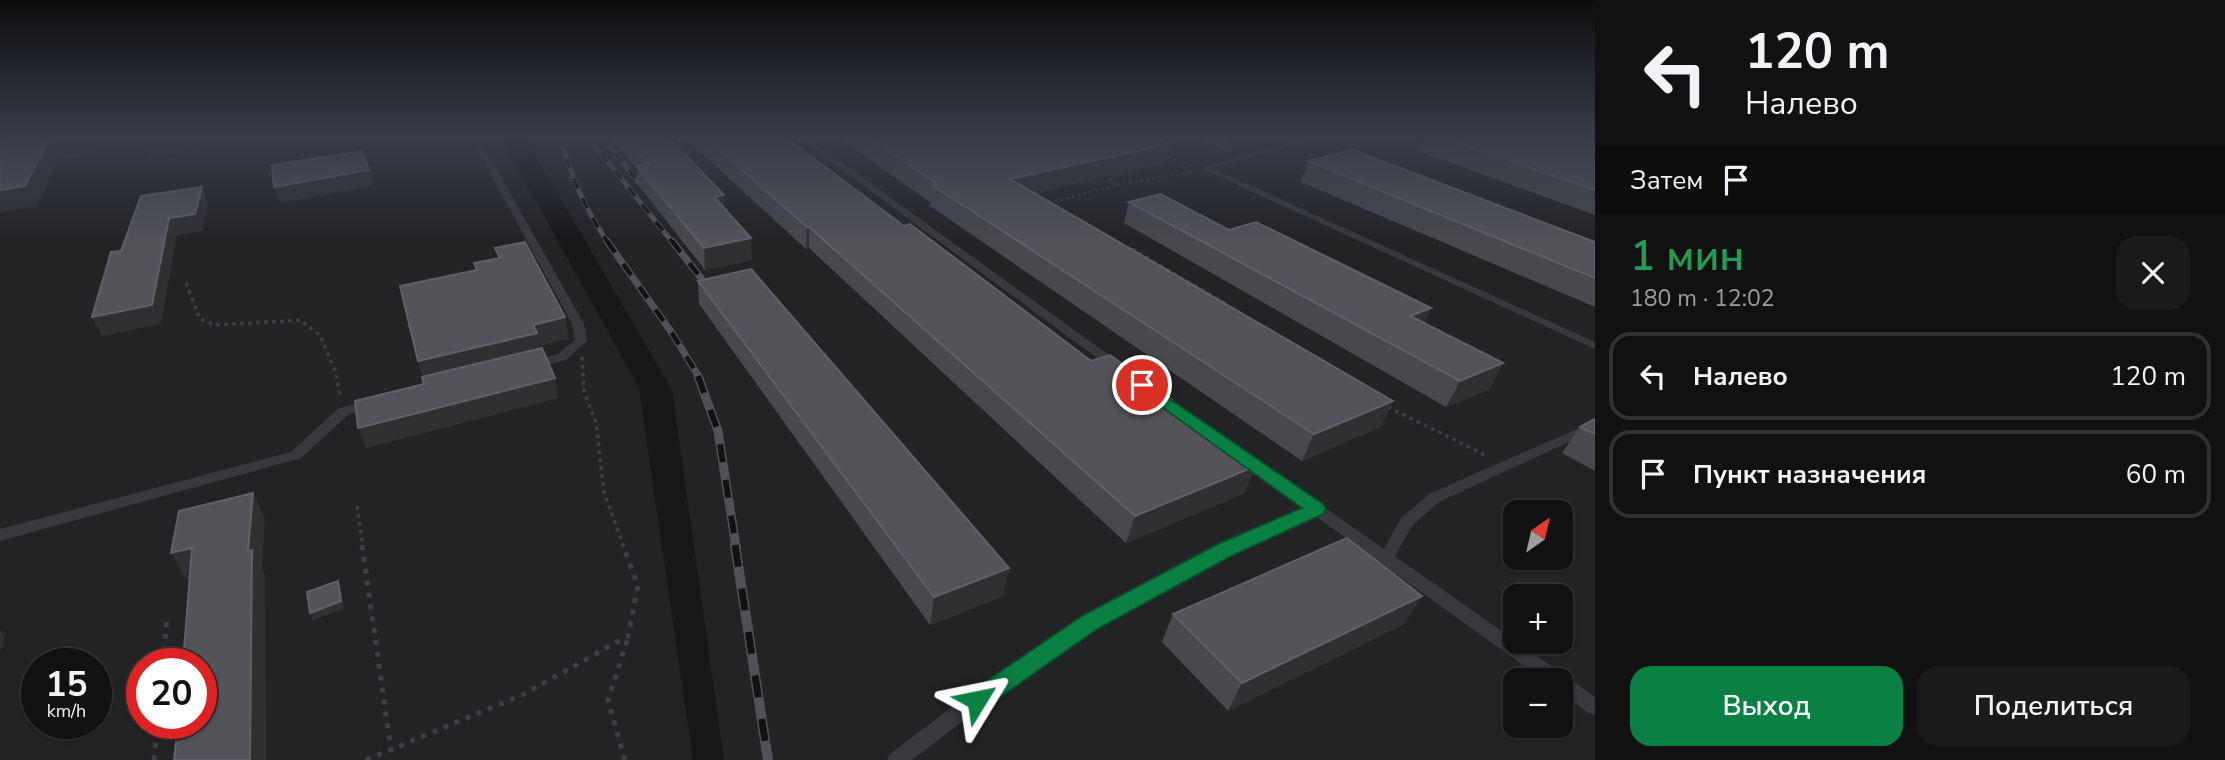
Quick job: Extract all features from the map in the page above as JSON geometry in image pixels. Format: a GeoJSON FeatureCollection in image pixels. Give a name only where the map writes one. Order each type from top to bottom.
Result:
{"type":"FeatureCollection","features":[{"type":"Feature","properties":{"kind":"lane"},"geometry":{"type":"LineString","coordinates":[[494,171],[578,324],[581,341],[562,357],[524,366]]}},
{"type":"Feature","properties":{"kind":"lane"},"geometry":{"type":"LineString","coordinates":[[849,171],[1132,377]]}},
{"type":"Feature","properties":{"kind":"lane"},"geometry":{"type":"LineString","coordinates":[[1212,171],[1595,346]]}},
{"type":"Feature","properties":{"kind":"lane"},"geometry":{"type":"LineString","coordinates":[[0,535],[296,455],[344,411],[383,401]]}},
{"type":"Feature","properties":{"kind":"lane"},"geometry":{"type":"LineString","coordinates":[[1197,424],[1540,668]]}},
{"type":"Feature","properties":{"kind":"lane"},"geometry":{"type":"LineString","coordinates":[[1386,558],[1406,522],[1434,498],[1595,425]]}},
{"type":"Feature","properties":{"kind":"lane"},"geometry":{"type":"LineString","coordinates":[[897,760],[1089,622],[1226,550],[1317,509]]}},
{"type":"Feature","properties":{"kind":"lane"},"geometry":{"type":"LineString","coordinates":[[1573,691],[1595,707]]}},
{"type":"Feature","properties":{"kind":"path"},"geometry":{"type":"LineString","coordinates":[[1101,171],[1117,185]]}},
{"type":"Feature","properties":{"kind":"path"},"geometry":{"type":"LineString","coordinates":[[1054,211],[1043,204],[1117,185],[1186,171]]}},
{"type":"Feature","properties":{"kind":"path"},"geometry":{"type":"LineString","coordinates":[[1122,245],[1146,256],[1228,306]]}},
{"type":"Feature","properties":{"kind":"path"},"geometry":{"type":"LineString","coordinates":[[186,283],[200,319],[216,325],[300,320],[320,335],[335,371],[344,411]]}},
{"type":"Feature","properties":{"kind":"path"},"geometry":{"type":"LineString","coordinates":[[581,341],[584,391],[596,423],[604,492],[638,586],[628,636],[608,700],[625,760]]}},
{"type":"Feature","properties":{"kind":"path"},"geometry":{"type":"LineString","coordinates":[[1382,403],[1472,450],[1510,465]]}},
{"type":"Feature","properties":{"kind":"path"},"geometry":{"type":"LineString","coordinates":[[357,506],[391,750]]}},
{"type":"Feature","properties":{"kind":"path"},"geometry":{"type":"LineString","coordinates":[[164,648],[167,616]]}},
{"type":"Feature","properties":{"kind":"path"},"geometry":{"type":"LineString","coordinates":[[366,760],[524,694],[628,636]]}},
{"type":"Feature","properties":{"kind":"path"},"geometry":{"type":"LineString","coordinates":[[154,760],[156,739]]}},
{"type":"Feature","properties":{"kind":"shaded area"},"geometry":{"type":"Polygon","coordinates":[[[0,171],[520,171],[639,388],[693,760],[0,760],[0,171]]]}},
{"type":"Feature","properties":{"kind":"shaded area"},"geometry":{"type":"Polygon","coordinates":[[[545,171],[1595,171],[1595,760],[724,760],[672,390],[545,171]]]}},
{"type":"Feature","properties":{"kind":"building"},"geometry":{"type":"Polygon","coordinates":[[[0,171],[32,171],[25,186],[0,190],[0,171]]]}},
{"type":"Feature","properties":{"kind":"building"},"geometry":{"type":"Polygon","coordinates":[[[273,171],[361,171],[274,187],[273,171]]]}},
{"type":"Feature","properties":{"kind":"building"},"geometry":{"type":"Polygon","coordinates":[[[641,171],[701,171],[724,195],[714,197],[751,238],[704,248],[641,171]]]}},
{"type":"Feature","properties":{"kind":"building"},"geometry":{"type":"Polygon","coordinates":[[[744,171],[831,171],[904,226],[910,224],[1091,361],[1110,355],[1172,400],[1167,402],[1256,466],[1135,516],[744,171]]]}},
{"type":"Feature","properties":{"kind":"building"},"geometry":{"type":"Polygon","coordinates":[[[918,171],[1044,171],[1010,179],[1393,401],[1314,434],[932,185],[937,184],[918,171]]]}},
{"type":"Feature","properties":{"kind":"building"},"geometry":{"type":"Polygon","coordinates":[[[1334,171],[1409,171],[1595,242],[1595,278],[1334,171]]]}},
{"type":"Feature","properties":{"kind":"building"},"geometry":{"type":"Polygon","coordinates":[[[1541,171],[1595,171],[1595,190],[1541,171]]]}},
{"type":"Feature","properties":{"kind":"building"},"geometry":{"type":"Polygon","coordinates":[[[202,187],[195,214],[169,218],[152,305],[92,317],[111,252],[121,251],[141,196],[202,187]]]}},
{"type":"Feature","properties":{"kind":"building"},"geometry":{"type":"Polygon","coordinates":[[[1160,194],[1229,230],[1256,222],[1431,308],[1410,316],[1503,363],[1460,381],[1129,202],[1160,194]]]}},
{"type":"Feature","properties":{"kind":"building"},"geometry":{"type":"Polygon","coordinates":[[[525,242],[565,317],[533,325],[537,333],[418,361],[400,286],[477,270],[474,263],[500,258],[495,248],[525,242]]]}},
{"type":"Feature","properties":{"kind":"building"},"geometry":{"type":"Polygon","coordinates":[[[751,269],[1009,568],[934,597],[698,281],[751,269]]]}},
{"type":"Feature","properties":{"kind":"building"},"geometry":{"type":"Polygon","coordinates":[[[542,348],[555,378],[358,428],[355,401],[424,384],[422,377],[542,348]]]}},
{"type":"Feature","properties":{"kind":"building"},"geometry":{"type":"Polygon","coordinates":[[[1595,419],[1595,434],[1580,427],[1595,419]]]}},
{"type":"Feature","properties":{"kind":"building"},"geometry":{"type":"Polygon","coordinates":[[[253,493],[248,551],[252,550],[250,760],[174,760],[176,739],[217,739],[217,648],[184,648],[192,548],[171,553],[179,511],[253,493]]]}},
{"type":"Feature","properties":{"kind":"building"},"geometry":{"type":"Polygon","coordinates":[[[1347,538],[1422,596],[1242,683],[1173,614],[1347,538]]]}},
{"type":"Feature","properties":{"kind":"building"},"geometry":{"type":"Polygon","coordinates":[[[338,581],[341,601],[310,613],[307,592],[338,581]]]}},
{"type":"Feature","properties":{"kind":"railway"},"geometry":{"type":"LineString","coordinates":[[571,171],[592,218],[608,243]]}},
{"type":"Feature","properties":{"kind":"railway"},"geometry":{"type":"LineString","coordinates":[[616,171],[673,243]]}},
{"type":"Feature","properties":{"kind":"railway"},"geometry":{"type":"LineString","coordinates":[[630,171],[640,184]]}},
{"type":"Feature","properties":{"kind":"railway"},"geometry":{"type":"LineString","coordinates":[[607,241],[672,333],[699,377]]}},
{"type":"Feature","properties":{"kind":"railway"},"geometry":{"type":"LineString","coordinates":[[672,241],[701,278]]}},
{"type":"Feature","properties":{"kind":"railway"},"geometry":{"type":"LineString","coordinates":[[698,376],[718,431],[736,547]]}},
{"type":"Feature","properties":{"kind":"railway"},"geometry":{"type":"LineString","coordinates":[[735,545],[768,760]]}},
{"type":"Feature","properties":{"kind":"route"},"geometry":{"type":"LineString","coordinates":[[977,700],[1089,622],[1226,550],[1317,509],[1142,385]]}}]}
